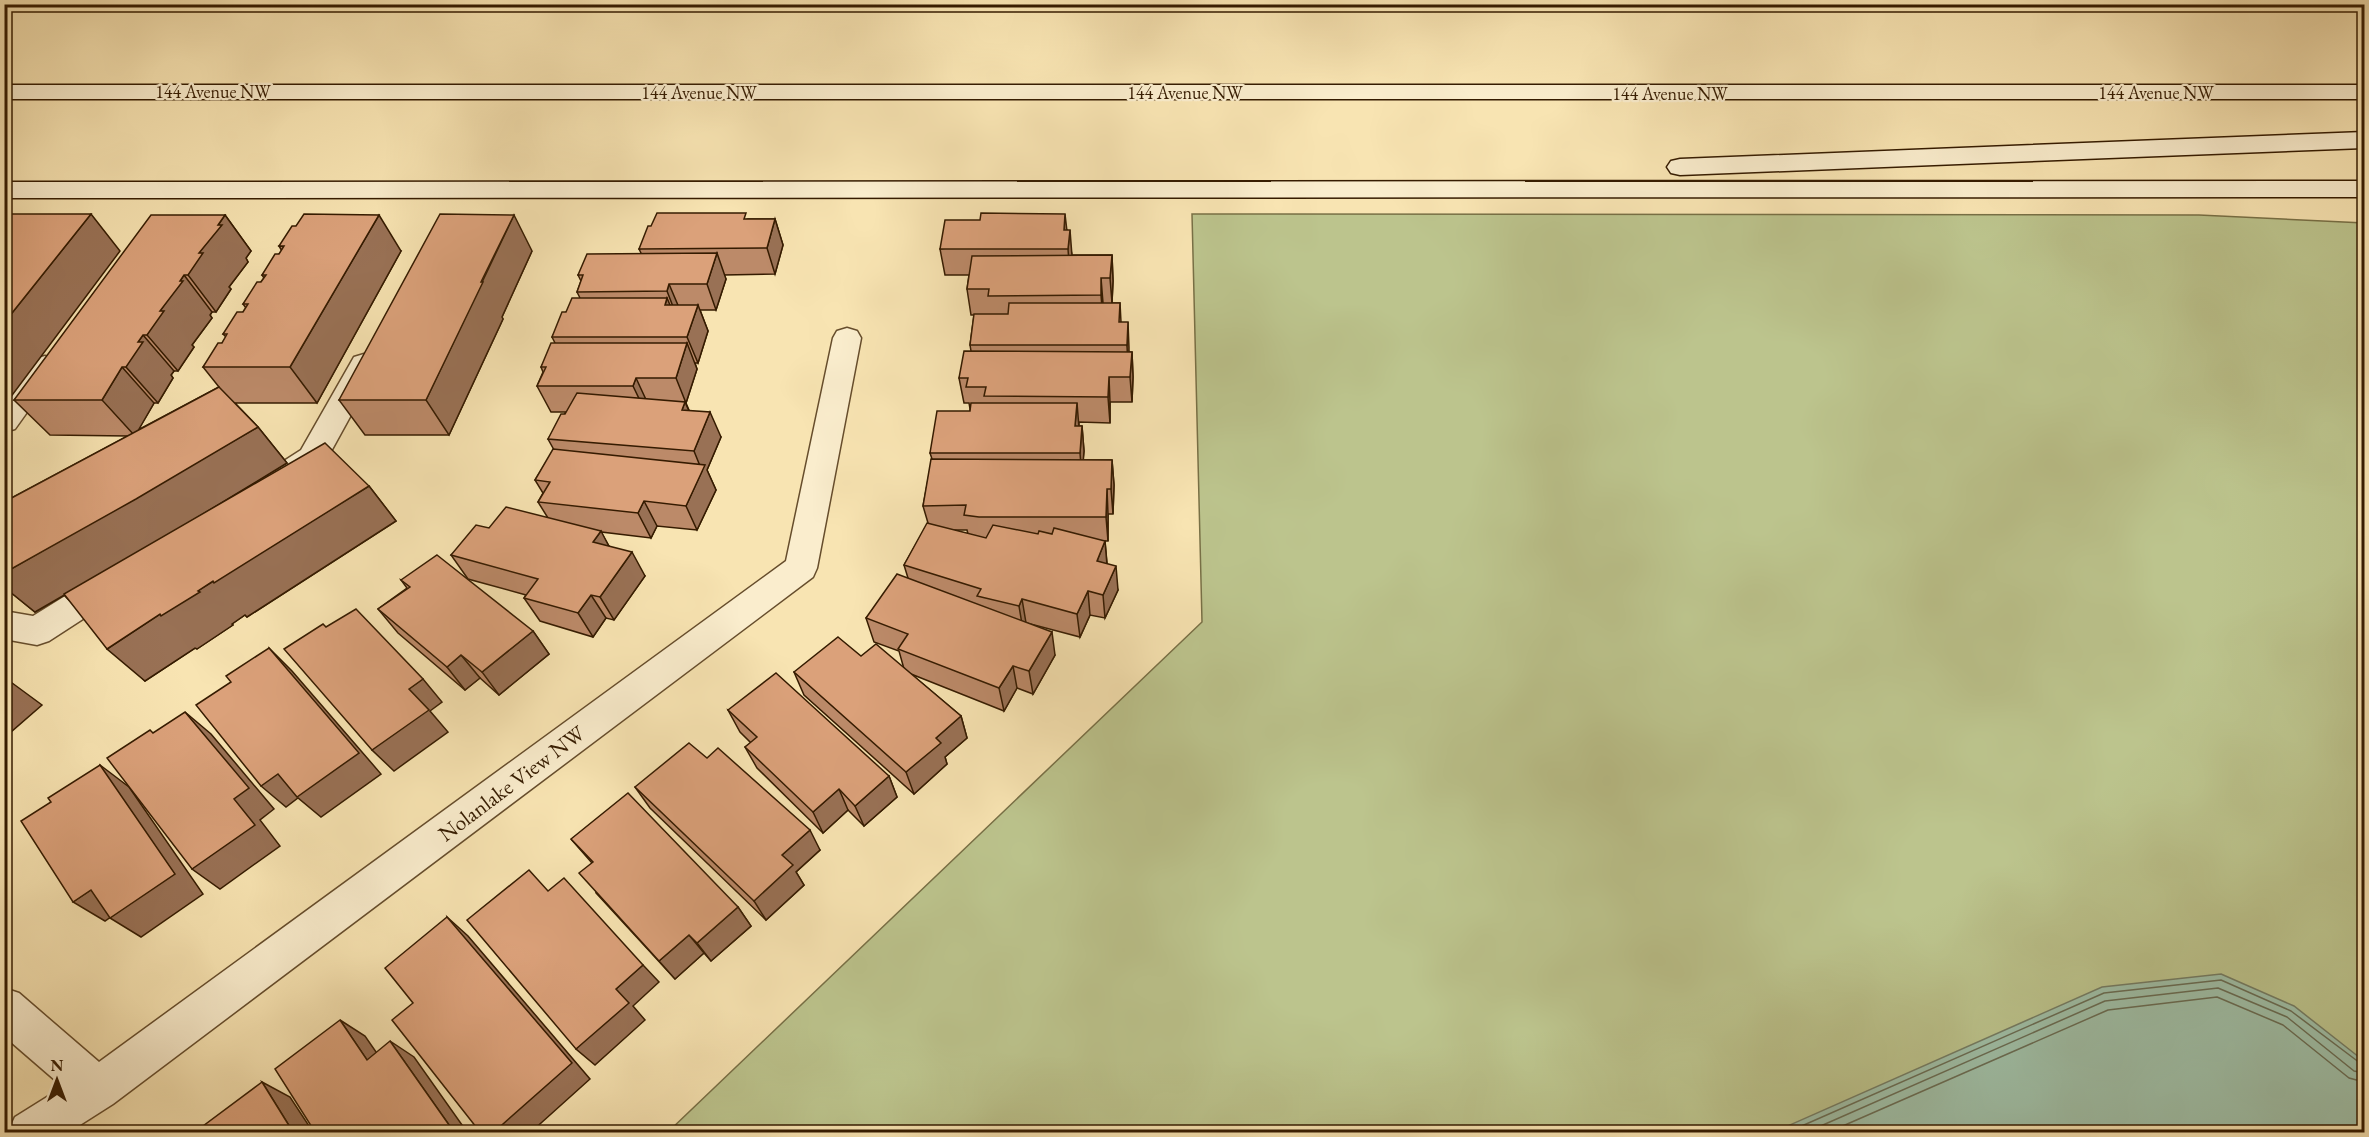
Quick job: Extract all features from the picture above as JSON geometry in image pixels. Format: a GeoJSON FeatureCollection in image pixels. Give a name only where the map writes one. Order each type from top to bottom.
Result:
{"type":"FeatureCollection","features":[{"type":"Feature","properties":{"kind":"main road","name":"144 Avenue NW"},"geometry":{"type":"LineString","coordinates":[[4,93],[2364,92]]}},
{"type":"Feature","properties":{"kind":"main road"},"geometry":{"type":"LineString","coordinates":[[1133,189],[2364,140]]}},
{"type":"Feature","properties":{"kind":"main road"},"geometry":{"type":"LineString","coordinates":[[4,190],[2356,190]]}},
{"type":"Feature","properties":{"kind":"main road"},"geometry":{"type":"LineString","coordinates":[[263,489],[312,458],[379,338]]}},
{"type":"Feature","properties":{"kind":"main road","name":"Nolanlake View NW"},"geometry":{"type":"LineString","coordinates":[[30,1132],[99,1089],[801,568],[847,338]]}},
{"type":"Feature","properties":{"kind":"main road"},"geometry":{"type":"LineString","coordinates":[[4,421],[61,345]]}},
{"type":"Feature","properties":{"kind":"main road"},"geometry":{"type":"LineString","coordinates":[[4,625],[37,631],[135,569]]}},
{"type":"Feature","properties":{"kind":"main road"},"geometry":{"type":"LineString","coordinates":[[4,1008],[99,1089]]}},
{"type":"Feature","properties":{"kind":"shaded area"},"geometry":{"type":"Polygon","coordinates":[[[1192,214],[2199,215],[2364,223],[2364,1132],[668,1132],[1202,622],[1192,214]]]}},
{"type":"Feature","properties":{"kind":"water"},"geometry":{"type":"Polygon","coordinates":[[[2221,974],[2294,1006],[2364,1061],[2364,1132],[1774,1132],[2102,987],[2221,974]]]}},
{"type":"Feature","properties":{"kind":"building"},"geometry":{"type":"Polygon","coordinates":[[[657,213],[746,213],[744,219],[775,219],[767,248],[639,249],[648,226],[651,226],[657,213]]]}},
{"type":"Feature","properties":{"kind":"building"},"geometry":{"type":"Polygon","coordinates":[[[981,213],[1065,214],[1064,230],[1070,230],[1068,249],[940,249],[945,220],[980,220],[981,213]]]}},
{"type":"Feature","properties":{"kind":"building"},"geometry":{"type":"Polygon","coordinates":[[[11,214],[91,214],[4,323],[4,222],[11,214]]]}},
{"type":"Feature","properties":{"kind":"building"},"geometry":{"type":"Polygon","coordinates":[[[304,214],[379,215],[290,367],[203,367],[218,343],[222,343],[227,334],[223,334],[237,312],[243,312],[248,304],[243,304],[257,282],[261,282],[266,275],[262,275],[275,254],[279,254],[284,246],[279,246],[292,226],[296,226],[304,214]]]}},
{"type":"Feature","properties":{"kind":"building"},"geometry":{"type":"Polygon","coordinates":[[[440,214],[514,215],[426,400],[339,400],[440,214]]]}},
{"type":"Feature","properties":{"kind":"building"},"geometry":{"type":"Polygon","coordinates":[[[151,215],[225,215],[218,225],[222,225],[199,253],[203,253],[188,275],[184,275],[180,281],[183,281],[160,311],[164,311],[147,335],[143,335],[138,342],[143,342],[126,367],[122,367],[102,400],[14,400],[151,215]]]}},
{"type":"Feature","properties":{"kind":"building"},"geometry":{"type":"Polygon","coordinates":[[[717,253],[707,284],[669,284],[667,291],[577,292],[583,275],[578,275],[587,254],[717,253]]]}},
{"type":"Feature","properties":{"kind":"building"},"geometry":{"type":"Polygon","coordinates":[[[1112,255],[1110,278],[1101,278],[1101,295],[988,296],[989,289],[967,289],[972,256],[1112,255]]]}},
{"type":"Feature","properties":{"kind":"building"},"geometry":{"type":"Polygon","coordinates":[[[572,298],[667,298],[665,305],[698,305],[687,337],[552,337],[562,312],[566,312],[572,298]]]}},
{"type":"Feature","properties":{"kind":"building"},"geometry":{"type":"Polygon","coordinates":[[[1009,303],[1120,303],[1119,322],[1128,322],[1127,345],[970,345],[974,314],[1008,314],[1009,303]]]}},
{"type":"Feature","properties":{"kind":"building"},"geometry":{"type":"Polygon","coordinates":[[[551,343],[687,343],[676,378],[636,378],[633,386],[537,386],[546,367],[541,367],[551,343]]]}},
{"type":"Feature","properties":{"kind":"building"},"geometry":{"type":"Polygon","coordinates":[[[964,351],[1132,352],[1130,377],[1109,377],[1108,397],[984,396],[986,387],[966,387],[968,378],[959,378],[964,351]]]}},
{"type":"Feature","properties":{"kind":"building"},"geometry":{"type":"Polygon","coordinates":[[[219,387],[258,427],[4,573],[4,502],[219,387]]]}},
{"type":"Feature","properties":{"kind":"building"},"geometry":{"type":"Polygon","coordinates":[[[577,393],[685,402],[682,410],[710,412],[694,451],[548,439],[561,414],[565,414],[577,393]]]}},
{"type":"Feature","properties":{"kind":"building"},"geometry":{"type":"Polygon","coordinates":[[[971,403],[1077,403],[1075,426],[1082,426],[1080,453],[930,453],[937,411],[970,411],[971,403]]]}},
{"type":"Feature","properties":{"kind":"building"},"geometry":{"type":"Polygon","coordinates":[[[325,443],[369,486],[107,649],[64,594],[325,443]]]}},
{"type":"Feature","properties":{"kind":"building"},"geometry":{"type":"Polygon","coordinates":[[[553,449],[705,465],[686,506],[644,501],[638,513],[538,502],[550,482],[535,480],[553,449]]]}},
{"type":"Feature","properties":{"kind":"building"},"geometry":{"type":"Polygon","coordinates":[[[931,459],[1112,460],[1111,489],[1107,489],[1106,517],[979,517],[964,515],[966,505],[923,506],[931,459]]]}},
{"type":"Feature","properties":{"kind":"building"},"geometry":{"type":"Polygon","coordinates":[[[506,507],[601,531],[593,542],[632,552],[600,597],[591,595],[578,613],[524,598],[538,579],[451,555],[476,525],[489,528],[506,507]]]}},
{"type":"Feature","properties":{"kind":"building"},"geometry":{"type":"Polygon","coordinates":[[[927,523],[986,538],[993,525],[1038,534],[1039,531],[1052,534],[1054,528],[1105,541],[1097,561],[1116,566],[1103,595],[1088,591],[1077,614],[1022,599],[1019,606],[977,596],[981,589],[904,565],[927,523]]]}},
{"type":"Feature","properties":{"kind":"building"},"geometry":{"type":"Polygon","coordinates":[[[437,555],[533,631],[482,672],[461,655],[447,667],[378,609],[410,587],[401,580],[437,555]]]}},
{"type":"Feature","properties":{"kind":"building"},"geometry":{"type":"Polygon","coordinates":[[[897,574],[1052,632],[1029,671],[1013,666],[999,688],[898,649],[908,634],[866,618],[897,574]]]}},
{"type":"Feature","properties":{"kind":"building"},"geometry":{"type":"Polygon","coordinates":[[[356,609],[423,679],[409,689],[429,710],[372,750],[284,649],[323,624],[326,627],[356,609]]]}},
{"type":"Feature","properties":{"kind":"building"},"geometry":{"type":"Polygon","coordinates":[[[838,637],[861,656],[876,644],[961,716],[936,738],[941,743],[906,772],[794,672],[838,637]]]}},
{"type":"Feature","properties":{"kind":"building"},"geometry":{"type":"Polygon","coordinates":[[[269,648],[359,753],[297,797],[278,774],[261,786],[196,705],[231,682],[226,676],[269,648]]]}},
{"type":"Feature","properties":{"kind":"building"},"geometry":{"type":"Polygon","coordinates":[[[776,673],[889,776],[855,806],[839,789],[813,812],[745,747],[757,737],[728,710],[776,673]]]}},
{"type":"Feature","properties":{"kind":"building"},"geometry":{"type":"Polygon","coordinates":[[[185,712],[249,788],[234,799],[255,825],[192,869],[107,758],[150,730],[153,733],[185,712]]]}},
{"type":"Feature","properties":{"kind":"building"},"geometry":{"type":"Polygon","coordinates":[[[689,743],[707,758],[718,748],[810,830],[782,855],[793,865],[754,901],[635,787],[689,743]]]}},
{"type":"Feature","properties":{"kind":"building"},"geometry":{"type":"Polygon","coordinates":[[[100,765],[175,874],[110,918],[91,890],[73,902],[21,821],[51,802],[48,798],[100,765]]]}},
{"type":"Feature","properties":{"kind":"building"},"geometry":{"type":"Polygon","coordinates":[[[628,793],[738,907],[697,943],[689,935],[659,961],[579,873],[593,862],[571,839],[628,793]]]}},
{"type":"Feature","properties":{"kind":"building"},"geometry":{"type":"Polygon","coordinates":[[[529,870],[548,891],[564,878],[643,965],[616,989],[629,1003],[576,1049],[467,920],[529,870]]]}},
{"type":"Feature","properties":{"kind":"building"},"geometry":{"type":"Polygon","coordinates":[[[447,917],[572,1063],[494,1132],[480,1132],[392,1020],[413,1003],[385,968],[447,917]]]}},
{"type":"Feature","properties":{"kind":"building"},"geometry":{"type":"Polygon","coordinates":[[[340,1020],[367,1060],[390,1041],[454,1132],[315,1132],[275,1069],[340,1020]]]}},
{"type":"Feature","properties":{"kind":"building"},"geometry":{"type":"Polygon","coordinates":[[[262,1082],[293,1132],[195,1132],[262,1082]]]}}]}
